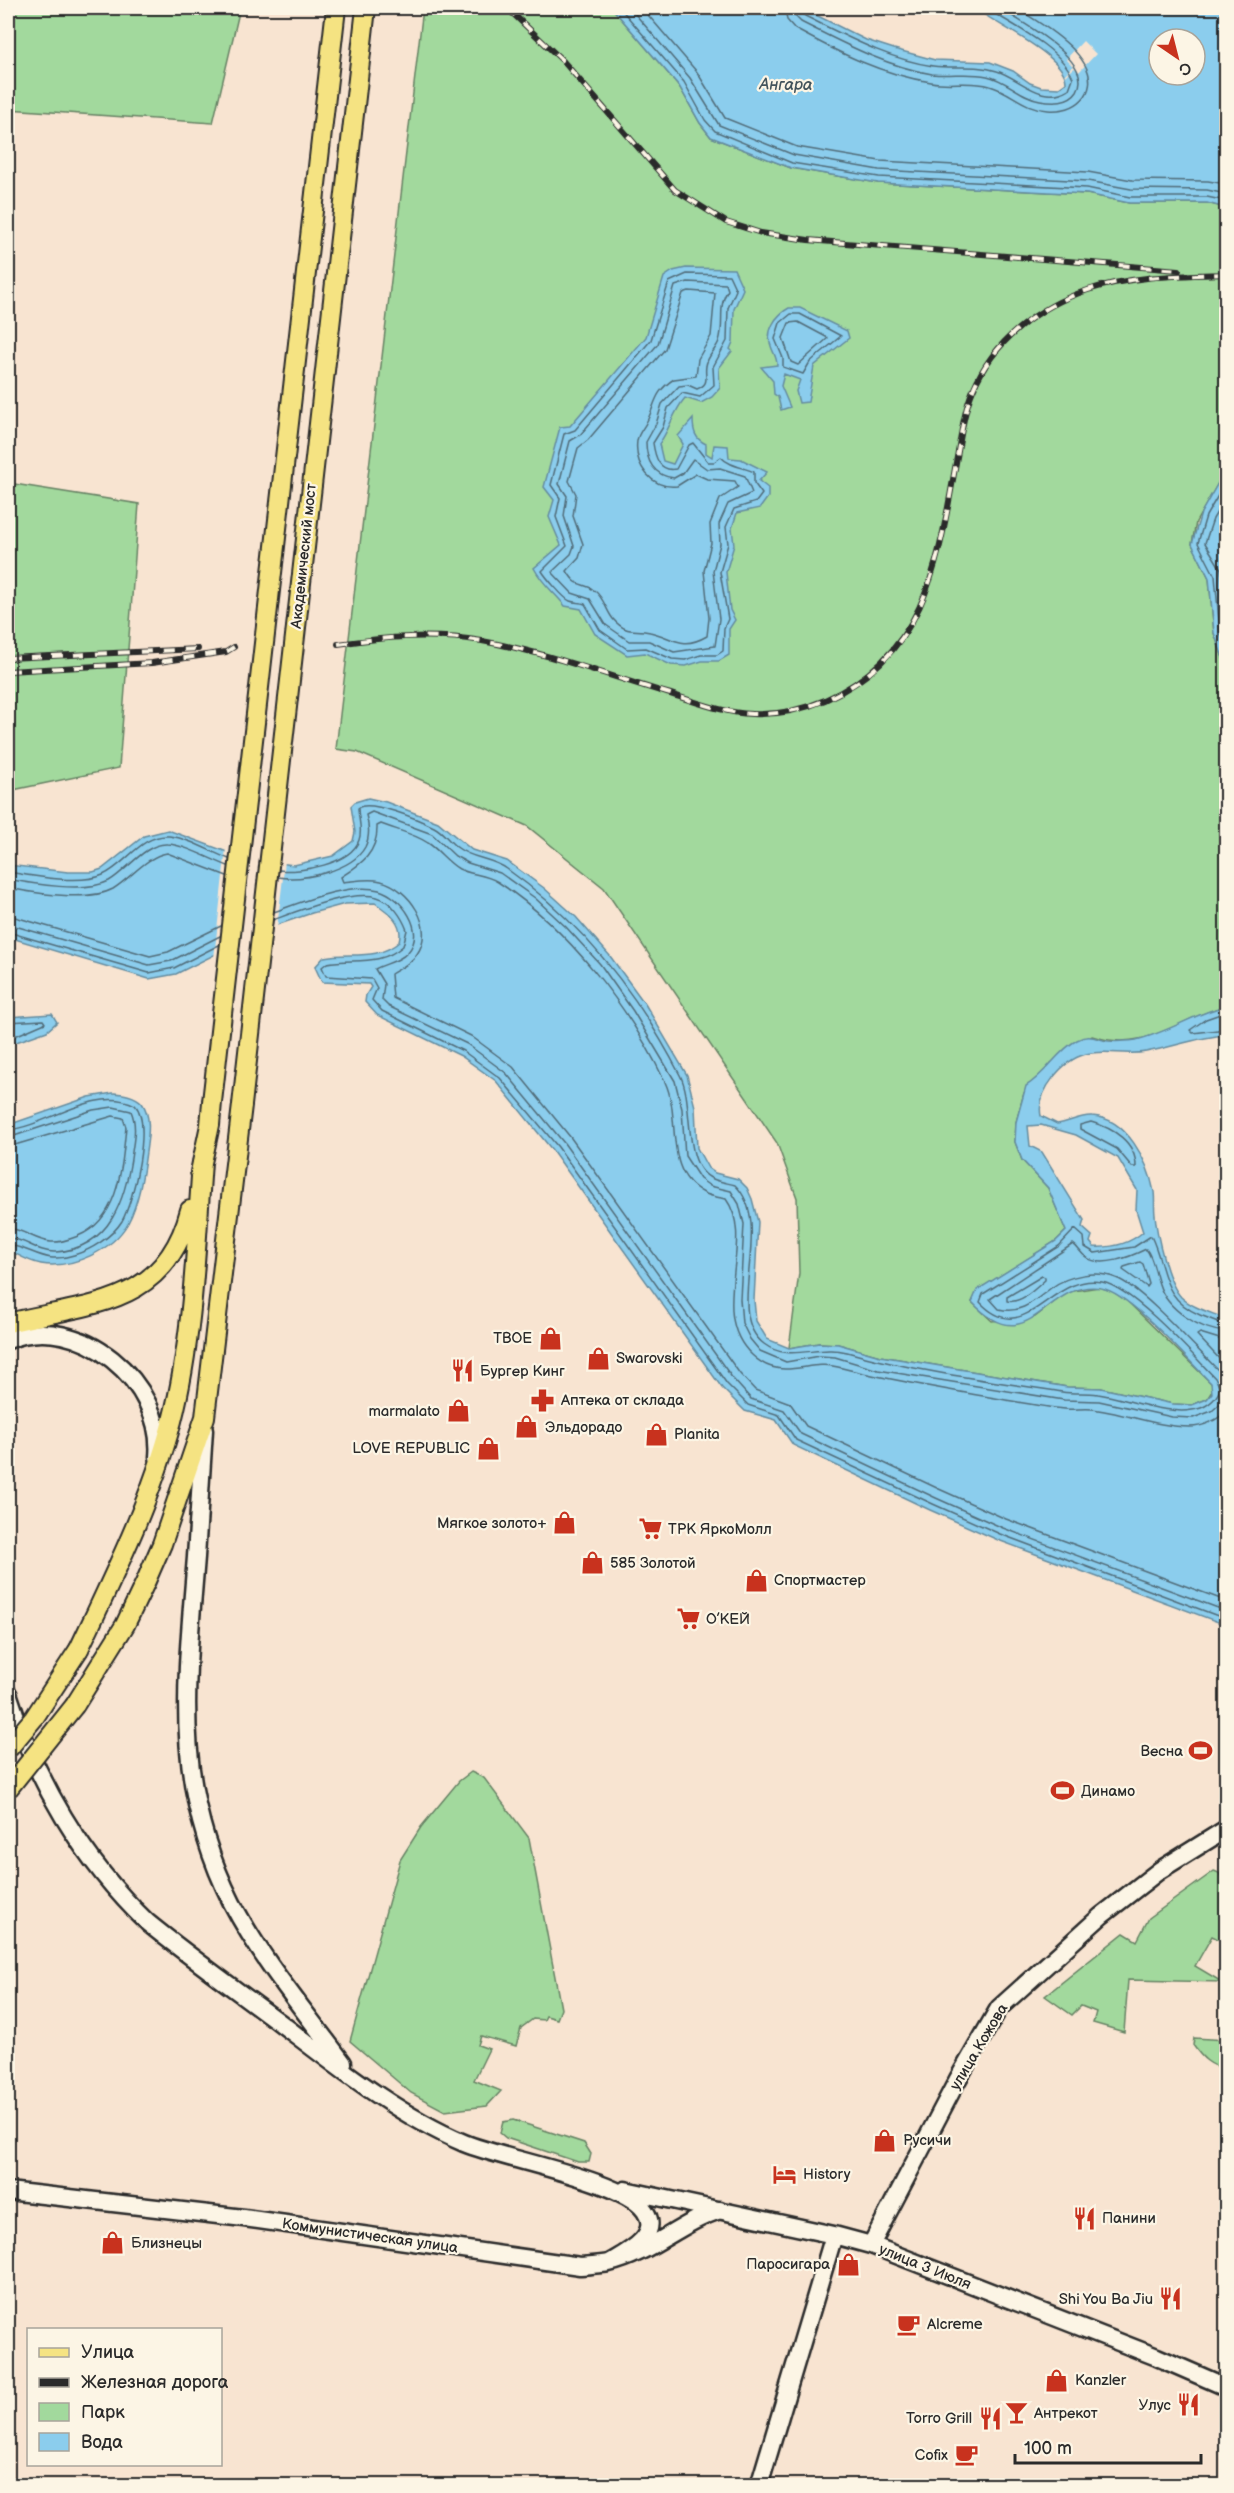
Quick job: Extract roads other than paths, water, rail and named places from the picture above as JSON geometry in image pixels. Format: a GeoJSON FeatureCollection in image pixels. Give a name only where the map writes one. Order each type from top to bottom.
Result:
{"type":"FeatureCollection","features":[{"type":"Feature","properties":{"kind":"main road","name":"Академический мост"},"geometry":{"type":"LineString","coordinates":[[202,1162],[212,1102],[336,8]]}},
{"type":"Feature","properties":{"kind":"main road","name":"Академический мост"},"geometry":{"type":"LineString","coordinates":[[8,1789],[75,1705],[125,1625],[162,1544],[205,1417],[366,8]]}},
{"type":"Feature","properties":{"kind":"main road"},"geometry":{"type":"LineString","coordinates":[[8,1323],[115,1299],[148,1282],[175,1251],[184,1232],[202,1162]]}},
{"type":"Feature","properties":{"kind":"main road"},"geometry":{"type":"LineString","coordinates":[[8,1749],[34,1718],[79,1649],[129,1542],[157,1465],[172,1418],[186,1338],[192,1294],[202,1162]]}},
{"type":"Feature","properties":{"kind":"main road"},"geometry":{"type":"LineString","coordinates":[[8,1340],[38,1333],[64,1336],[87,1344],[115,1362],[137,1386],[155,1422],[158,1437],[157,1465]]}},
{"type":"Feature","properties":{"kind":"main road"},"geometry":{"type":"LineString","coordinates":[[205,1417],[185,1682],[191,1776],[198,1809],[215,1864],[246,1927],[355,2079]]}},
{"type":"Feature","properties":{"kind":"main road"},"geometry":{"type":"LineString","coordinates":[[8,1693],[33,1758],[66,1821],[124,1899],[187,1955],[355,2079],[422,2121],[464,2143],[523,2163],[612,2187],[640,2205],[649,2224],[639,2243],[609,2263]]}},
{"type":"Feature","properties":{"kind":"main road","name":"улица Кожова"},"geometry":{"type":"LineString","coordinates":[[871,2245],[958,2079],[999,2008],[1101,1916],[1160,1870],[1227,1829]]}},
{"type":"Feature","properties":{"kind":"main road","name":"улица 3 Июля"},"geometry":{"type":"LineString","coordinates":[[612,2187],[871,2245],[1157,2356],[1227,2386]]}},
{"type":"Feature","properties":{"kind":"main road","name":"Коммунистическая улица"},"geometry":{"type":"LineString","coordinates":[[8,2191],[237,2217],[580,2266],[609,2263],[633,2254],[700,2216],[720,2210]]}},
{"type":"Feature","properties":{"kind":"main road"},"geometry":{"type":"LineString","coordinates":[[759,2486],[834,2235]]}},
{"type":"Feature","properties":{"kind":"water","name":"Ангара"},"geometry":{"type":"Polygon","coordinates":[[[612,8],[802,8],[866,40],[894,49],[935,60],[990,62],[1013,71],[1030,83],[1041,87],[1059,88],[1066,83],[1063,73],[1055,62],[1028,41],[975,8],[1226,8],[1226,208],[1207,203],[1129,203],[1087,194],[878,183],[791,168],[711,137],[700,123],[679,86],[612,8]]]}},
{"type":"Feature","properties":{"kind":"water"},"geometry":{"type":"Polygon","coordinates":[[[686,268],[734,269],[743,289],[734,309],[733,342],[730,349],[732,351],[719,368],[720,388],[712,397],[701,403],[685,398],[659,444],[663,461],[673,464],[683,444],[678,436],[693,419],[695,434],[706,444],[706,453],[712,457],[714,445],[728,446],[729,458],[741,459],[767,472],[759,481],[768,488],[768,497],[760,508],[737,513],[732,528],[734,545],[726,572],[730,610],[735,620],[729,629],[729,655],[719,661],[702,661],[686,666],[671,665],[645,653],[627,655],[595,634],[581,609],[565,606],[534,568],[561,545],[549,517],[554,500],[544,487],[560,427],[570,426],[646,337],[664,277],[673,271],[686,268]]]}},
{"type":"Feature","properties":{"kind":"water"},"geometry":{"type":"Polygon","coordinates":[[[789,308],[800,308],[847,331],[849,338],[814,366],[808,402],[799,403],[796,391],[800,380],[784,374],[781,386],[790,407],[781,410],[778,397],[774,394],[773,381],[761,367],[777,365],[769,335],[776,319],[789,308]]]}},
{"type":"Feature","properties":{"kind":"water"},"geometry":{"type":"Polygon","coordinates":[[[1226,469],[1226,666],[1214,633],[1209,578],[1192,544],[1201,513],[1226,469]]]}},
{"type":"Feature","properties":{"kind":"water"},"geometry":{"type":"Polygon","coordinates":[[[368,798],[386,802],[438,822],[472,850],[507,861],[544,888],[576,917],[610,956],[645,1004],[687,1075],[695,1107],[697,1148],[708,1168],[715,1173],[738,1179],[747,1188],[758,1222],[754,1300],[756,1321],[767,1339],[789,1348],[819,1343],[838,1344],[880,1356],[1067,1387],[1101,1388],[1173,1404],[1192,1405],[1207,1399],[1212,1393],[1211,1383],[1142,1314],[1113,1292],[1101,1288],[1082,1289],[1065,1295],[1024,1322],[1009,1325],[992,1319],[972,1302],[977,1290],[1056,1241],[1066,1231],[1048,1188],[1022,1160],[1015,1142],[1016,1122],[1026,1086],[1064,1050],[1082,1038],[1111,1041],[1136,1040],[1226,1006],[1226,1035],[1146,1052],[1094,1053],[1077,1057],[1060,1070],[1047,1087],[1041,1106],[1041,1116],[1057,1124],[1092,1116],[1116,1124],[1125,1133],[1134,1143],[1147,1167],[1154,1192],[1160,1246],[1171,1281],[1181,1297],[1191,1304],[1226,1319],[1226,1625],[998,1540],[930,1510],[793,1445],[776,1420],[745,1411],[722,1388],[553,1151],[496,1081],[461,1056],[377,1015],[365,1002],[371,987],[369,984],[322,982],[315,967],[324,957],[382,952],[399,942],[398,924],[391,915],[375,903],[345,904],[312,913],[268,928],[176,974],[149,979],[8,937],[8,865],[68,872],[93,872],[102,869],[144,836],[168,830],[246,859],[294,865],[333,856],[353,841],[355,832],[351,806],[355,802],[368,798]],[[1041,1125],[1028,1126],[1030,1146],[1042,1152],[1084,1220],[1082,1227],[1092,1236],[1090,1242],[1094,1247],[1114,1246],[1132,1240],[1143,1232],[1136,1210],[1137,1190],[1118,1158],[1076,1135],[1041,1125]]]}},
{"type":"Feature","properties":{"kind":"water"},"geometry":{"type":"Polygon","coordinates":[[[52,1014],[57,1022],[47,1031],[8,1045],[8,1017],[52,1014]]]}},
{"type":"Feature","properties":{"kind":"water"},"geometry":{"type":"Polygon","coordinates":[[[113,1093],[129,1095],[139,1100],[147,1114],[149,1127],[142,1179],[128,1223],[121,1233],[102,1250],[65,1264],[41,1264],[8,1250],[8,1125],[89,1097],[113,1093]]]}},
{"type":"Feature","properties":{"kind":"railway"},"geometry":{"type":"LineString","coordinates":[[507,8],[563,61],[675,190],[726,222],[761,233],[808,240],[1179,270]]}},
{"type":"Feature","properties":{"kind":"railway"},"geometry":{"type":"LineString","coordinates":[[338,644],[410,637],[446,637],[482,641],[552,658],[709,706],[741,713],[780,713],[825,700],[860,680],[887,657],[908,629],[935,565],[967,406],[982,372],[1005,341],[1052,305],[1088,290],[1139,279],[1226,274]]}},
{"type":"Feature","properties":{"kind":"railway"},"geometry":{"type":"LineString","coordinates":[[8,671],[152,663],[226,652],[234,647]]}},
{"type":"Feature","properties":{"kind":"railway"},"geometry":{"type":"LineString","coordinates":[[8,658],[198,649]]}},
{"type":"Feature","properties":{"kind":"place","name":"ТВОЕ"},"geometry":{"type":"Point","coordinates":[550,1338]}},
{"type":"Feature","properties":{"kind":"place","name":"Swarovski"},"geometry":{"type":"Point","coordinates":[598,1358]}},
{"type":"Feature","properties":{"kind":"place","name":"Бургер Кинг"},"geometry":{"type":"Point","coordinates":[462,1371]}},
{"type":"Feature","properties":{"kind":"place","name":"Аптека от склада"},"geometry":{"type":"Point","coordinates":[543,1400]}},
{"type":"Feature","properties":{"kind":"place","name":"marmalato"},"geometry":{"type":"Point","coordinates":[458,1411]}},
{"type":"Feature","properties":{"kind":"place","name":"Эльдорадо"},"geometry":{"type":"Point","coordinates":[527,1427]}},
{"type":"Feature","properties":{"kind":"place","name":"Planita"},"geometry":{"type":"Point","coordinates":[656,1434]}},
{"type":"Feature","properties":{"kind":"place","name":"LOVE REPUBLIC"},"geometry":{"type":"Point","coordinates":[488,1448]}},
{"type":"Feature","properties":{"kind":"place","name":"Мягкое золото+"},"geometry":{"type":"Point","coordinates":[565,1523]}},
{"type":"Feature","properties":{"kind":"place","name":"ТРК ЯркоМолл"},"geometry":{"type":"Point","coordinates":[650,1529]}},
{"type":"Feature","properties":{"kind":"place","name":"585 Золотой"},"geometry":{"type":"Point","coordinates":[592,1563]}},
{"type":"Feature","properties":{"kind":"place","name":"Спортмастер"},"geometry":{"type":"Point","coordinates":[756,1580]}},
{"type":"Feature","properties":{"kind":"place","name":"О’КЕЙ"},"geometry":{"type":"Point","coordinates":[688,1619]}},
{"type":"Feature","properties":{"kind":"place","name":"Весна"},"geometry":{"type":"Point","coordinates":[1201,1751]}},
{"type":"Feature","properties":{"kind":"place","name":"Динамо"},"geometry":{"type":"Point","coordinates":[1063,1791]}},
{"type":"Feature","properties":{"kind":"place","name":"Русичи"},"geometry":{"type":"Point","coordinates":[885,2140]}},
{"type":"Feature","properties":{"kind":"place","name":"History"},"geometry":{"type":"Point","coordinates":[785,2174]}},
{"type":"Feature","properties":{"kind":"place","name":"Панини"},"geometry":{"type":"Point","coordinates":[1084,2218]}},
{"type":"Feature","properties":{"kind":"place","name":"Близнецы"},"geometry":{"type":"Point","coordinates":[113,2243]}},
{"type":"Feature","properties":{"kind":"place","name":"Паросигара"},"geometry":{"type":"Point","coordinates":[848,2264]}},
{"type":"Feature","properties":{"kind":"place","name":"Shi You Ba Jiu"},"geometry":{"type":"Point","coordinates":[1171,2299]}},
{"type":"Feature","properties":{"kind":"place","name":"Alcreme"},"geometry":{"type":"Point","coordinates":[909,2324]}},
{"type":"Feature","properties":{"kind":"place","name":"Kanzler"},"geometry":{"type":"Point","coordinates":[1057,2380]}},
{"type":"Feature","properties":{"kind":"place","name":"Улус"},"geometry":{"type":"Point","coordinates":[1189,2405]}},
{"type":"Feature","properties":{"kind":"place","name":"Антрекот"},"geometry":{"type":"Point","coordinates":[1016,2413]}},
{"type":"Feature","properties":{"kind":"place","name":"Torro Grill"},"geometry":{"type":"Point","coordinates":[990,2418]}},
{"type":"Feature","properties":{"kind":"place","name":"Cofix"},"geometry":{"type":"Point","coordinates":[966,2455]}}]}
